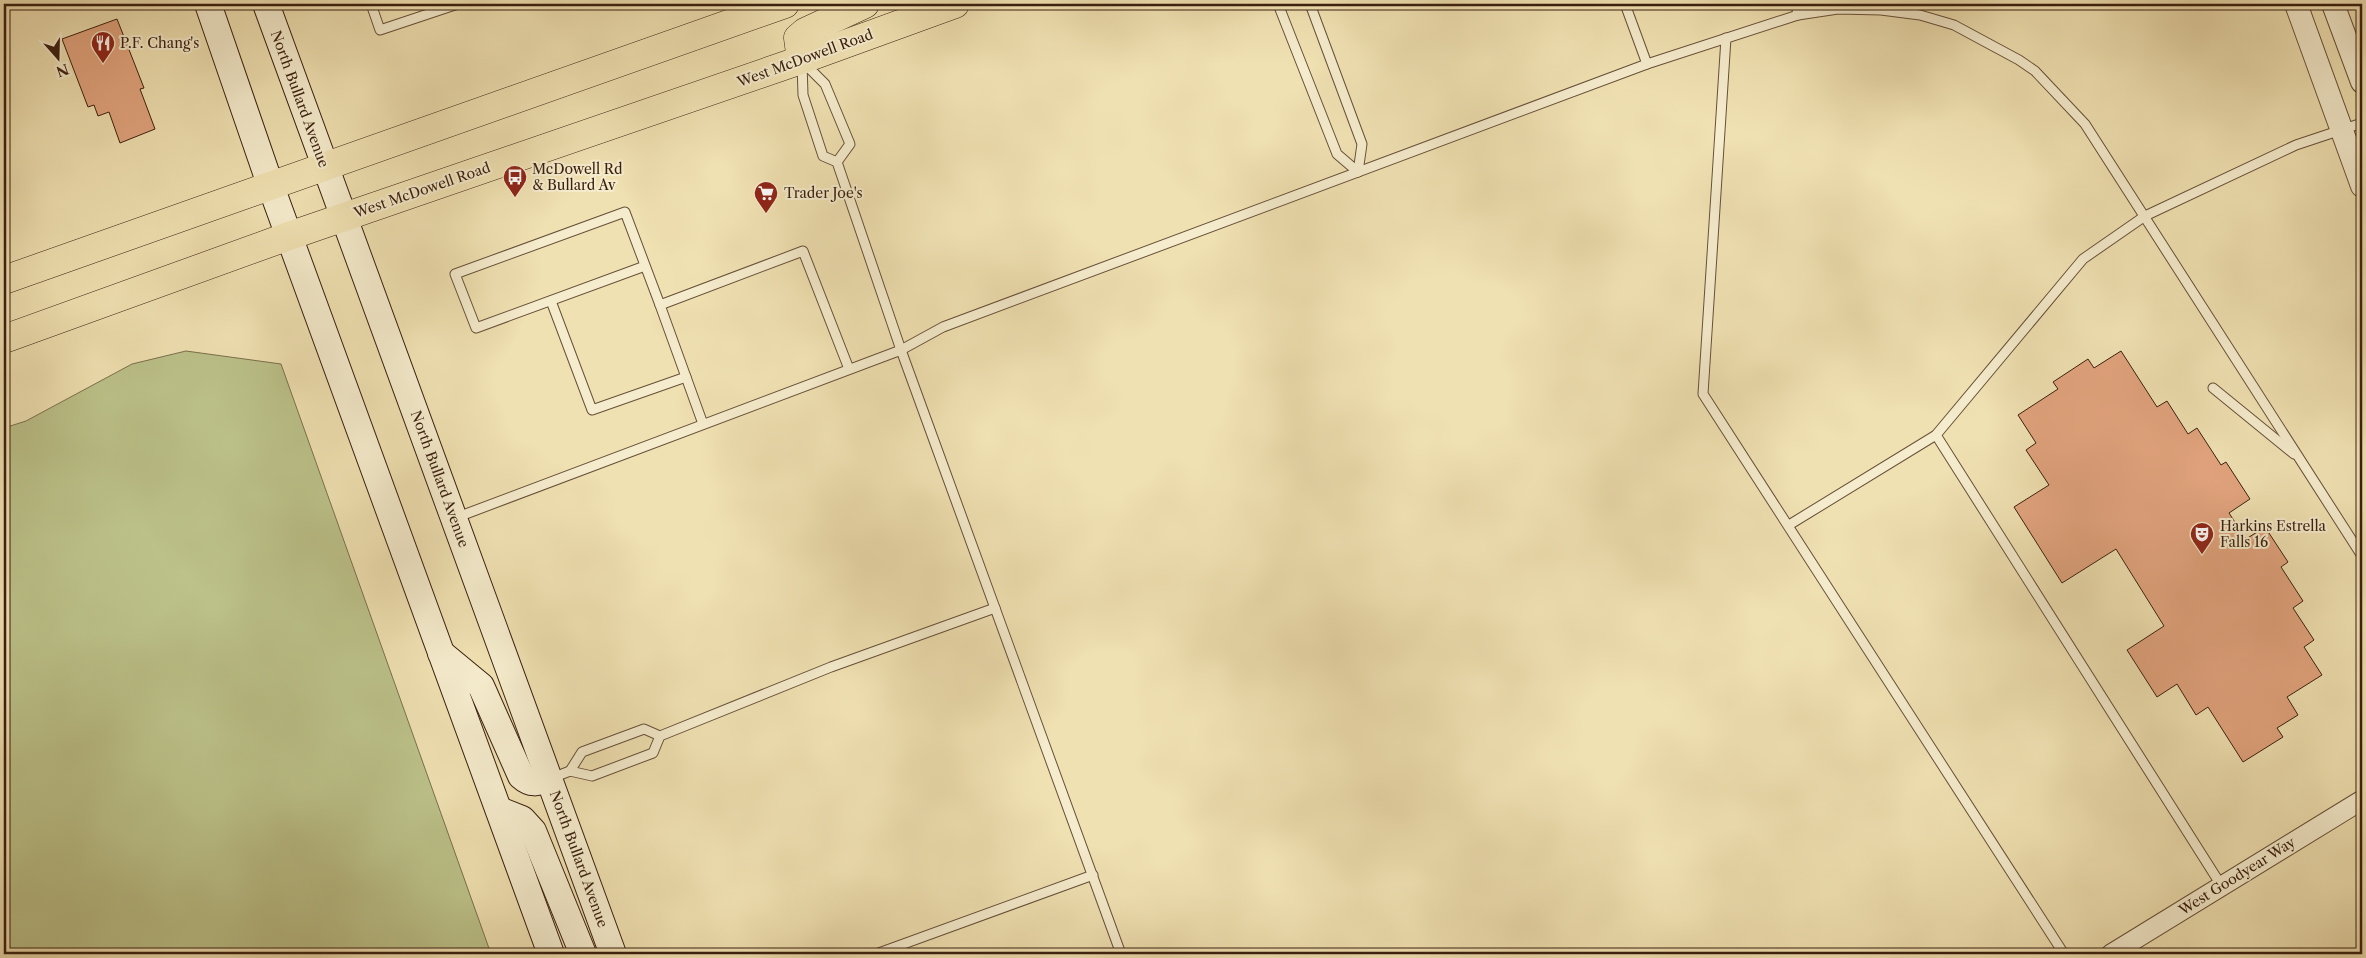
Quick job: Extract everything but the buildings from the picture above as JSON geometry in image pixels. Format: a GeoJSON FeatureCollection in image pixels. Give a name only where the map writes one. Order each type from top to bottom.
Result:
{"type":"FeatureCollection","features":[{"type":"Feature","properties":{"kind":"main road"},"geometry":{"type":"LineString","coordinates":[[208,4],[270,184],[551,954]]}},
{"type":"Feature","properties":{"kind":"main road","name":"North Bullard Avenue"},"geometry":{"type":"LineString","coordinates":[[266,4],[454,518],[560,775],[613,954]]}},
{"type":"Feature","properties":{"kind":"main road"},"geometry":{"type":"LineString","coordinates":[[4,280],[270,184],[782,4]]}},
{"type":"Feature","properties":{"kind":"main road"},"geometry":{"type":"LineString","coordinates":[[801,60],[798,38],[805,32],[865,4]]}},
{"type":"Feature","properties":{"kind":"main road","name":"West McDowell Road"},"geometry":{"type":"LineString","coordinates":[[4,339],[289,236],[801,60],[955,4]]}},
{"type":"Feature","properties":{"kind":"main road"},"geometry":{"type":"LineString","coordinates":[[441,652],[481,686],[521,776],[527,782],[534,783],[560,775]]}},
{"type":"Feature","properties":{"kind":"main road"},"geometry":{"type":"LineString","coordinates":[[498,810],[522,819],[533,831],[583,954]]}},
{"type":"Feature","properties":{"kind":"street"},"geometry":{"type":"LineString","coordinates":[[2296,4],[2352,127],[2362,186]]}},
{"type":"Feature","properties":{"kind":"street"},"geometry":{"type":"LineString","coordinates":[[2333,4],[2362,82]]}},
{"type":"Feature","properties":{"kind":"street","name":"West Goodyear Way"},"geometry":{"type":"LineString","coordinates":[[2112,954],[2221,885],[2362,800]]}},
{"type":"Feature","properties":{"kind":"lane"},"geometry":{"type":"LineString","coordinates":[[371,4],[380,30],[458,4]]}},
{"type":"Feature","properties":{"kind":"lane"},"geometry":{"type":"LineString","coordinates":[[424,4],[428,14]]}},
{"type":"Feature","properties":{"kind":"lane"},"geometry":{"type":"LineString","coordinates":[[1278,4],[1337,154],[1358,172]]}},
{"type":"Feature","properties":{"kind":"lane"},"geometry":{"type":"LineString","coordinates":[[1310,4],[1362,144],[1358,172]]}},
{"type":"Feature","properties":{"kind":"lane"},"geometry":{"type":"LineString","coordinates":[[1625,4],[1648,64]]}},
{"type":"Feature","properties":{"kind":"lane"},"geometry":{"type":"LineString","coordinates":[[1796,4],[1798,15]]}},
{"type":"Feature","properties":{"kind":"lane"},"geometry":{"type":"LineString","coordinates":[[454,518],[901,350],[943,327],[1648,64],[1798,15],[1838,9],[1880,10],[1920,15],[1954,25],[1999,48],[2035,71],[2068,104],[2085,124],[2145,216],[2362,556]]}},
{"type":"Feature","properties":{"kind":"lane"},"geometry":{"type":"LineString","coordinates":[[1726,38],[1703,394],[2064,954]]}},
{"type":"Feature","properties":{"kind":"lane"},"geometry":{"type":"LineString","coordinates":[[801,60],[825,84],[850,144],[837,162]]}},
{"type":"Feature","properties":{"kind":"lane"},"geometry":{"type":"LineString","coordinates":[[801,60],[803,95],[823,156],[837,162],[901,350],[1121,954]]}},
{"type":"Feature","properties":{"kind":"lane"},"geometry":{"type":"LineString","coordinates":[[1789,525],[1936,435],[2083,259],[2145,216],[2296,145],[2352,127]]}},
{"type":"Feature","properties":{"kind":"lane"},"geometry":{"type":"LineString","coordinates":[[646,266],[476,328],[455,274],[625,212],[646,266],[703,424]]}},
{"type":"Feature","properties":{"kind":"lane"},"geometry":{"type":"LineString","coordinates":[[660,305],[803,250],[849,369]]}},
{"type":"Feature","properties":{"kind":"lane"},"geometry":{"type":"LineString","coordinates":[[551,301],[592,410],[686,377]]}},
{"type":"Feature","properties":{"kind":"lane"},"geometry":{"type":"LineString","coordinates":[[2213,388],[2301,459]]}},
{"type":"Feature","properties":{"kind":"lane"},"geometry":{"type":"LineString","coordinates":[[1936,435],[2221,885]]}},
{"type":"Feature","properties":{"kind":"lane"},"geometry":{"type":"LineString","coordinates":[[560,775],[582,752],[644,729],[660,736],[831,667],[995,608]]}},
{"type":"Feature","properties":{"kind":"lane"},"geometry":{"type":"LineString","coordinates":[[560,775],[592,776],[653,753],[660,736]]}},
{"type":"Feature","properties":{"kind":"lane"},"geometry":{"type":"LineString","coordinates":[[876,954],[1093,875]]}},
{"type":"Feature","properties":{"kind":"green space"},"geometry":{"type":"Polygon","coordinates":[[[186,351],[281,364],[491,954],[4,954],[4,428],[26,421],[132,364],[186,351]]]}},
{"type":"Feature","properties":{"kind":"place","name":"P.F. Chang's"},"geometry":{"type":"Point","coordinates":[103,64]}},
{"type":"Feature","properties":{"kind":"place","name":"McDowell Rd & Bullard Av"},"geometry":{"type":"Point","coordinates":[515,198]}},
{"type":"Feature","properties":{"kind":"place","name":"Trader Joe's"},"geometry":{"type":"Point","coordinates":[766,214]}},
{"type":"Feature","properties":{"kind":"place","name":"Harkins Estrella Falls 16"},"geometry":{"type":"Point","coordinates":[2202,555]}}]}
